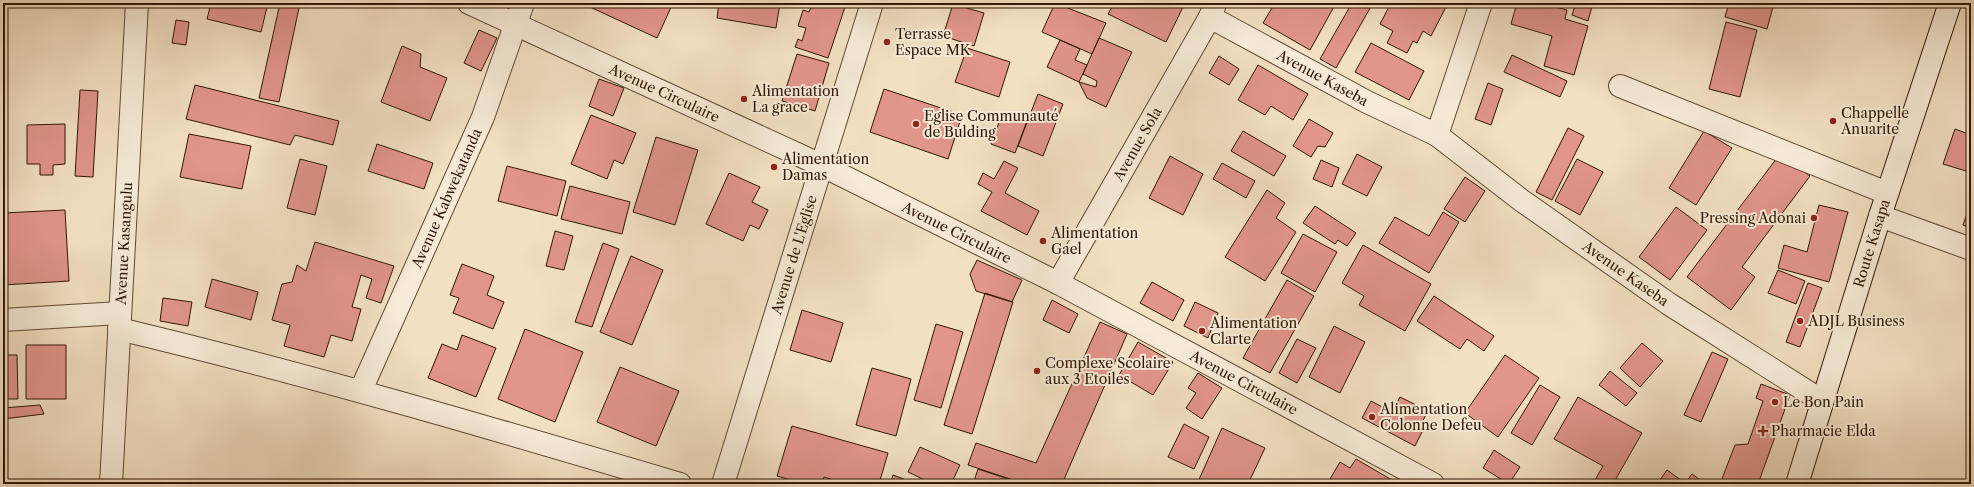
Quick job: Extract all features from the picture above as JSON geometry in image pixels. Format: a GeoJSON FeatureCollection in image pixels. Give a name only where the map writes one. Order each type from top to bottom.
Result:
{"type":"FeatureCollection","features":[{"type":"Feature","properties":{"kind":"street","name":"Avenue Kasangulu"},"geometry":{"type":"LineString","coordinates":[[111,484],[137,3]]}},
{"type":"Feature","properties":{"kind":"street","name":"Avenue Circulaire"},"geometry":{"type":"LineString","coordinates":[[469,3],[519,13],[1058,284],[1433,484]]}},
{"type":"Feature","properties":{"kind":"street","name":"Avenue de L'Eglise"},"geometry":{"type":"LineString","coordinates":[[724,484],[872,3]]}},
{"type":"Feature","properties":{"kind":"street"},"geometry":{"type":"LineString","coordinates":[[1438,135],[1481,3]]}},
{"type":"Feature","properties":{"kind":"street","name":"Route Kasapa"},"geometry":{"type":"LineString","coordinates":[[1797,484],[1887,193],[1950,3]]}},
{"type":"Feature","properties":{"kind":"street","name":"Avenue Kaseba"},"geometry":{"type":"LineString","coordinates":[[1212,10],[1367,102],[1438,135],[1521,200],[1656,296],[1822,401]]}},
{"type":"Feature","properties":{"kind":"street","name":"Avenue Sola"},"geometry":{"type":"LineString","coordinates":[[1058,284],[1212,10]]}},
{"type":"Feature","properties":{"kind":"street","name":"Avenue Kabwekatanda"},"geometry":{"type":"LineString","coordinates":[[361,390],[483,117],[519,13]]}},
{"type":"Feature","properties":{"kind":"street"},"geometry":{"type":"LineString","coordinates":[[1620,86],[1887,193]]}},
{"type":"Feature","properties":{"kind":"street"},"geometry":{"type":"LineString","coordinates":[[1880,216],[1971,249]]}},
{"type":"Feature","properties":{"kind":"street"},"geometry":{"type":"LineString","coordinates":[[3,320],[119,321],[238,357],[361,390],[680,484]]}},
{"type":"Feature","properties":{"kind":"building"},"geometry":{"type":"Polygon","coordinates":[[[211,3],[268,3],[261,32],[207,19],[211,3]]]}},
{"type":"Feature","properties":{"kind":"building"},"geometry":{"type":"Polygon","coordinates":[[[280,3],[300,3],[279,102],[259,98],[280,3]]]}},
{"type":"Feature","properties":{"kind":"building"},"geometry":{"type":"Polygon","coordinates":[[[592,3],[673,3],[657,38],[590,7],[592,3]]]}},
{"type":"Feature","properties":{"kind":"building"},"geometry":{"type":"Polygon","coordinates":[[[719,3],[780,3],[776,28],[717,18],[719,3]]]}},
{"type":"Feature","properties":{"kind":"building"},"geometry":{"type":"Polygon","coordinates":[[[813,3],[835,3],[845,7],[828,58],[795,47],[798,39],[802,41],[806,28],[798,26],[803,10],[809,12],[813,3]]]}},
{"type":"Feature","properties":{"kind":"building"},"geometry":{"type":"Polygon","coordinates":[[[835,3],[853,3],[851,8],[835,3]]]}},
{"type":"Feature","properties":{"kind":"building"},"geometry":{"type":"Polygon","coordinates":[[[1055,3],[1106,23],[1092,54],[1042,32],[1055,3]]]}},
{"type":"Feature","properties":{"kind":"building"},"geometry":{"type":"Polygon","coordinates":[[[1114,3],[1175,3],[1183,7],[1166,42],[1108,14],[1114,3]]]}},
{"type":"Feature","properties":{"kind":"building"},"geometry":{"type":"Polygon","coordinates":[[[1275,3],[1336,3],[1310,50],[1263,23],[1275,3]]]}},
{"type":"Feature","properties":{"kind":"building"},"geometry":{"type":"Polygon","coordinates":[[[1352,3],[1373,3],[1336,68],[1320,59],[1352,3]]]}},
{"type":"Feature","properties":{"kind":"building"},"geometry":{"type":"Polygon","coordinates":[[[1391,3],[1448,3],[1431,36],[1423,31],[1417,43],[1413,41],[1407,53],[1387,43],[1393,31],[1380,24],[1391,3]]]}},
{"type":"Feature","properties":{"kind":"building"},"geometry":{"type":"Polygon","coordinates":[[[1517,3],[1541,3],[1567,10],[1565,19],[1588,26],[1574,75],[1544,66],[1552,36],[1511,24],[1517,3]]]}},
{"type":"Feature","properties":{"kind":"building"},"geometry":{"type":"Polygon","coordinates":[[[1576,3],[1593,3],[1588,21],[1572,15],[1576,3]]]}},
{"type":"Feature","properties":{"kind":"building"},"geometry":{"type":"Polygon","coordinates":[[[1729,3],[1774,3],[1767,29],[1725,17],[1729,3]]]}},
{"type":"Feature","properties":{"kind":"building"},"geometry":{"type":"Polygon","coordinates":[[[953,4],[984,13],[974,46],[943,36],[953,4]]]}},
{"type":"Feature","properties":{"kind":"building"},"geometry":{"type":"Polygon","coordinates":[[[176,20],[189,22],[186,45],[172,43],[176,20]]]}},
{"type":"Feature","properties":{"kind":"building"},"geometry":{"type":"Polygon","coordinates":[[[1726,22],[1757,30],[1740,97],[1709,89],[1726,22]]]}},
{"type":"Feature","properties":{"kind":"building"},"geometry":{"type":"Polygon","coordinates":[[[479,30],[497,38],[481,71],[464,63],[479,30]]]}},
{"type":"Feature","properties":{"kind":"building"},"geometry":{"type":"Polygon","coordinates":[[[1099,38],[1132,52],[1106,107],[1087,98],[1079,82],[1096,87],[1097,81],[1083,74],[1099,38]]]}},
{"type":"Feature","properties":{"kind":"building"},"geometry":{"type":"Polygon","coordinates":[[[1060,40],[1080,49],[1075,60],[1087,65],[1079,82],[1047,67],[1060,40]]]}},
{"type":"Feature","properties":{"kind":"building"},"geometry":{"type":"Polygon","coordinates":[[[1371,43],[1424,71],[1409,100],[1355,72],[1371,43]]]}},
{"type":"Feature","properties":{"kind":"building"},"geometry":{"type":"Polygon","coordinates":[[[402,46],[421,54],[420,67],[447,78],[430,121],[381,102],[402,46]]]}},
{"type":"Feature","properties":{"kind":"building"},"geometry":{"type":"Polygon","coordinates":[[[967,48],[1010,62],[999,97],[955,82],[967,48]]]}},
{"type":"Feature","properties":{"kind":"building"},"geometry":{"type":"Polygon","coordinates":[[[797,54],[829,63],[815,111],[782,101],[797,54]]]}},
{"type":"Feature","properties":{"kind":"building"},"geometry":{"type":"Polygon","coordinates":[[[1512,55],[1567,81],[1560,97],[1504,72],[1512,55]]]}},
{"type":"Feature","properties":{"kind":"building"},"geometry":{"type":"Polygon","coordinates":[[[1219,56],[1239,69],[1229,85],[1209,73],[1219,56]]]}},
{"type":"Feature","properties":{"kind":"building"},"geometry":{"type":"Polygon","coordinates":[[[1258,65],[1308,94],[1293,120],[1271,106],[1265,115],[1238,100],[1258,65]]]}},
{"type":"Feature","properties":{"kind":"building"},"geometry":{"type":"Polygon","coordinates":[[[599,79],[624,88],[613,116],[589,106],[599,79]]]}},
{"type":"Feature","properties":{"kind":"building"},"geometry":{"type":"Polygon","coordinates":[[[1488,83],[1503,89],[1491,125],[1475,119],[1488,83]]]}},
{"type":"Feature","properties":{"kind":"building"},"geometry":{"type":"Polygon","coordinates":[[[195,85],[339,121],[333,145],[295,135],[290,145],[186,119],[195,85]]]}},
{"type":"Feature","properties":{"kind":"building","name":"Eglise Communauté de Bulding"},"geometry":{"type":"Polygon","coordinates":[[[884,89],[962,115],[948,159],[870,132],[884,89]]]}},
{"type":"Feature","properties":{"kind":"building"},"geometry":{"type":"Polygon","coordinates":[[[80,90],[98,91],[93,177],[75,176],[80,90]]]}},
{"type":"Feature","properties":{"kind":"building"},"geometry":{"type":"Polygon","coordinates":[[[1038,94],[1063,104],[1043,156],[1018,146],[1038,94]]]}},
{"type":"Feature","properties":{"kind":"building"},"geometry":{"type":"Polygon","coordinates":[[[1003,112],[1027,121],[1015,153],[991,144],[1003,112]]]}},
{"type":"Feature","properties":{"kind":"building"},"geometry":{"type":"Polygon","coordinates":[[[591,115],[636,133],[623,164],[614,160],[607,179],[571,164],[591,115]]]}},
{"type":"Feature","properties":{"kind":"building"},"geometry":{"type":"Polygon","coordinates":[[[1309,119],[1333,133],[1325,147],[1318,146],[1311,157],[1293,146],[1309,119]]]}},
{"type":"Feature","properties":{"kind":"building"},"geometry":{"type":"Polygon","coordinates":[[[65,124],[65,164],[53,165],[53,175],[40,175],[40,164],[27,164],[27,125],[65,124]]]}},
{"type":"Feature","properties":{"kind":"building"},"geometry":{"type":"Polygon","coordinates":[[[1568,128],[1584,136],[1552,200],[1536,192],[1568,128]]]}},
{"type":"Feature","properties":{"kind":"building"},"geometry":{"type":"Polygon","coordinates":[[[1955,129],[1971,135],[1971,157],[1966,171],[1943,164],[1955,129]]]}},
{"type":"Feature","properties":{"kind":"building"},"geometry":{"type":"Polygon","coordinates":[[[1243,131],[1286,156],[1274,176],[1231,151],[1243,131]]]}},
{"type":"Feature","properties":{"kind":"building"},"geometry":{"type":"Polygon","coordinates":[[[1704,131],[1732,148],[1696,205],[1669,188],[1704,131]]]}},
{"type":"Feature","properties":{"kind":"building"},"geometry":{"type":"Polygon","coordinates":[[[189,134],[251,146],[242,189],[180,177],[189,134]]]}},
{"type":"Feature","properties":{"kind":"building"},"geometry":{"type":"Polygon","coordinates":[[[656,137],[698,150],[675,225],[633,212],[656,137]]]}},
{"type":"Feature","properties":{"kind":"building"},"geometry":{"type":"Polygon","coordinates":[[[377,144],[433,163],[424,189],[368,171],[377,144]]]}},
{"type":"Feature","properties":{"kind":"building"},"geometry":{"type":"Polygon","coordinates":[[[1357,154],[1382,167],[1367,196],[1342,184],[1357,154]]]}},
{"type":"Feature","properties":{"kind":"building"},"geometry":{"type":"Polygon","coordinates":[[[1780,154],[1810,176],[1742,267],[1755,277],[1731,310],[1687,277],[1780,154]]]}},
{"type":"Feature","properties":{"kind":"building"},"geometry":{"type":"Polygon","coordinates":[[[1170,156],[1203,174],[1183,215],[1149,198],[1170,156]]]}},
{"type":"Feature","properties":{"kind":"building"},"geometry":{"type":"Polygon","coordinates":[[[300,159],[327,166],[315,215],[287,208],[300,159]]]}},
{"type":"Feature","properties":{"kind":"building"},"geometry":{"type":"Polygon","coordinates":[[[1577,159],[1603,172],[1580,215],[1555,201],[1577,159]]]}},
{"type":"Feature","properties":{"kind":"building"},"geometry":{"type":"Polygon","coordinates":[[[1321,160],[1339,168],[1332,187],[1313,179],[1321,160]]]}},
{"type":"Feature","properties":{"kind":"building"},"geometry":{"type":"Polygon","coordinates":[[[1004,161],[1018,168],[1005,193],[1039,211],[1027,235],[981,211],[992,192],[978,184],[983,173],[994,179],[1004,161]]]}},
{"type":"Feature","properties":{"kind":"building"},"geometry":{"type":"Polygon","coordinates":[[[1222,163],[1255,181],[1246,198],[1213,179],[1222,163]]]}},
{"type":"Feature","properties":{"kind":"building"},"geometry":{"type":"Polygon","coordinates":[[[507,166],[566,181],[557,216],[498,201],[507,166]]]}},
{"type":"Feature","properties":{"kind":"building"},"geometry":{"type":"Polygon","coordinates":[[[729,173],[760,187],[752,202],[768,210],[759,229],[750,225],[743,241],[706,224],[729,173]]]}},
{"type":"Feature","properties":{"kind":"building"},"geometry":{"type":"Polygon","coordinates":[[[1465,177],[1485,191],[1465,222],[1444,209],[1465,177]]]}},
{"type":"Feature","properties":{"kind":"building"},"geometry":{"type":"Polygon","coordinates":[[[570,186],[630,202],[622,234],[561,219],[570,186]]]}},
{"type":"Feature","properties":{"kind":"building"},"geometry":{"type":"Polygon","coordinates":[[[1267,190],[1285,203],[1276,218],[1296,232],[1265,281],[1225,257],[1267,190]]]}},
{"type":"Feature","properties":{"kind":"building"},"geometry":{"type":"Polygon","coordinates":[[[1971,202],[1971,228],[1963,225],[1971,202]]]}},
{"type":"Feature","properties":{"kind":"building"},"geometry":{"type":"Polygon","coordinates":[[[1819,205],[1848,212],[1829,282],[1778,268],[1784,245],[1807,252],[1819,205]]]}},
{"type":"Feature","properties":{"kind":"building"},"geometry":{"type":"Polygon","coordinates":[[[1315,206],[1356,233],[1347,246],[1338,240],[1335,244],[1303,223],[1315,206]]]}},
{"type":"Feature","properties":{"kind":"building"},"geometry":{"type":"Polygon","coordinates":[[[1676,207],[1707,230],[1670,280],[1639,257],[1676,207]]]}},
{"type":"Feature","properties":{"kind":"building"},"geometry":{"type":"Polygon","coordinates":[[[65,210],[69,281],[3,285],[3,213],[65,210]]]}},
{"type":"Feature","properties":{"kind":"building"},"geometry":{"type":"Polygon","coordinates":[[[1443,212],[1459,222],[1429,273],[1379,243],[1395,217],[1429,236],[1443,212]]]}},
{"type":"Feature","properties":{"kind":"building"},"geometry":{"type":"Polygon","coordinates":[[[555,231],[573,236],[564,270],[546,266],[555,231]]]}},
{"type":"Feature","properties":{"kind":"building"},"geometry":{"type":"Polygon","coordinates":[[[1303,234],[1337,252],[1315,292],[1281,273],[1303,234]]]}},
{"type":"Feature","properties":{"kind":"building"},"geometry":{"type":"Polygon","coordinates":[[[315,242],[394,266],[381,303],[366,298],[372,279],[361,275],[352,307],[361,309],[352,341],[331,335],[324,357],[284,346],[290,325],[272,320],[282,284],[292,282],[297,265],[306,271],[315,242]]]}},
{"type":"Feature","properties":{"kind":"building"},"geometry":{"type":"Polygon","coordinates":[[[603,243],[619,249],[592,327],[575,322],[603,243]]]}},
{"type":"Feature","properties":{"kind":"building"},"geometry":{"type":"Polygon","coordinates":[[[1363,245],[1431,284],[1405,331],[1359,305],[1364,296],[1342,283],[1363,245]]]}},
{"type":"Feature","properties":{"kind":"building"},"geometry":{"type":"Polygon","coordinates":[[[631,256],[663,270],[632,345],[600,332],[631,256]]]}},
{"type":"Feature","properties":{"kind":"building"},"geometry":{"type":"Polygon","coordinates":[[[977,260],[1022,280],[1012,302],[976,291],[970,274],[977,260]]]}},
{"type":"Feature","properties":{"kind":"building"},"geometry":{"type":"Polygon","coordinates":[[[462,264],[494,276],[487,295],[504,302],[493,329],[453,313],[459,298],[450,295],[462,264]]]}},
{"type":"Feature","properties":{"kind":"building"},"geometry":{"type":"Polygon","coordinates":[[[1778,270],[1805,281],[1796,304],[1768,293],[1778,270]]]}},
{"type":"Feature","properties":{"kind":"building"},"geometry":{"type":"Polygon","coordinates":[[[212,279],[258,292],[251,320],[205,307],[212,279]]]}},
{"type":"Feature","properties":{"kind":"building"},"geometry":{"type":"Polygon","coordinates":[[[1287,280],[1314,296],[1270,373],[1243,358],[1287,280]]]}},
{"type":"Feature","properties":{"kind":"building"},"geometry":{"type":"Polygon","coordinates":[[[1152,282],[1184,300],[1173,321],[1140,303],[1152,282]]]}},
{"type":"Feature","properties":{"kind":"building"},"geometry":{"type":"Polygon","coordinates":[[[1808,283],[1822,288],[1800,347],[1786,342],[1808,283]]]}},
{"type":"Feature","properties":{"kind":"building"},"geometry":{"type":"Polygon","coordinates":[[[985,293],[1013,302],[972,434],[944,425],[985,293]]]}},
{"type":"Feature","properties":{"kind":"building"},"geometry":{"type":"Polygon","coordinates":[[[1434,296],[1494,336],[1484,351],[1467,339],[1460,349],[1417,321],[1434,296]]]}},
{"type":"Feature","properties":{"kind":"building"},"geometry":{"type":"Polygon","coordinates":[[[163,298],[192,302],[188,326],[160,321],[163,298]]]}},
{"type":"Feature","properties":{"kind":"building"},"geometry":{"type":"Polygon","coordinates":[[[1052,300],[1078,314],[1069,333],[1043,320],[1052,300]]]}},
{"type":"Feature","properties":{"kind":"building"},"geometry":{"type":"Polygon","coordinates":[[[1195,302],[1218,313],[1208,338],[1184,326],[1195,302]]]}},
{"type":"Feature","properties":{"kind":"building"},"geometry":{"type":"Polygon","coordinates":[[[802,310],[843,323],[831,362],[790,350],[802,310]]]}},
{"type":"Feature","properties":{"kind":"building"},"geometry":{"type":"Polygon","coordinates":[[[1100,322],[1127,334],[1062,484],[1025,484],[968,465],[976,443],[1036,463],[1100,322]]]}},
{"type":"Feature","properties":{"kind":"building"},"geometry":{"type":"Polygon","coordinates":[[[936,324],[963,332],[941,408],[914,400],[936,324]]]}},
{"type":"Feature","properties":{"kind":"building"},"geometry":{"type":"Polygon","coordinates":[[[1334,326],[1365,342],[1340,393],[1309,377],[1334,326]]]}},
{"type":"Feature","properties":{"kind":"building"},"geometry":{"type":"Polygon","coordinates":[[[525,329],[583,352],[555,422],[498,399],[525,329]]]}},
{"type":"Feature","properties":{"kind":"building"},"geometry":{"type":"Polygon","coordinates":[[[462,335],[496,348],[476,397],[428,378],[442,344],[457,350],[462,335]]]}},
{"type":"Feature","properties":{"kind":"building"},"geometry":{"type":"Polygon","coordinates":[[[1297,339],[1316,348],[1297,383],[1279,373],[1297,339]]]}},
{"type":"Feature","properties":{"kind":"building"},"geometry":{"type":"Polygon","coordinates":[[[1138,342],[1173,362],[1153,395],[1119,375],[1138,342]]]}},
{"type":"Feature","properties":{"kind":"building"},"geometry":{"type":"Polygon","coordinates":[[[1642,343],[1663,361],[1640,387],[1620,368],[1642,343]]]}},
{"type":"Feature","properties":{"kind":"building"},"geometry":{"type":"Polygon","coordinates":[[[26,345],[66,345],[66,399],[26,399],[26,345]]]}},
{"type":"Feature","properties":{"kind":"building"},"geometry":{"type":"Polygon","coordinates":[[[1712,352],[1728,359],[1701,422],[1684,415],[1712,352]]]}},
{"type":"Feature","properties":{"kind":"building"},"geometry":{"type":"Polygon","coordinates":[[[3,355],[17,355],[18,399],[3,399],[3,355]]]}},
{"type":"Feature","properties":{"kind":"building"},"geometry":{"type":"Polygon","coordinates":[[[1505,355],[1539,378],[1498,437],[1465,413],[1505,355]]]}},
{"type":"Feature","properties":{"kind":"building"},"geometry":{"type":"Polygon","coordinates":[[[620,367],[679,391],[656,446],[597,422],[620,367]]]}},
{"type":"Feature","properties":{"kind":"building"},"geometry":{"type":"Polygon","coordinates":[[[872,368],[911,379],[896,436],[856,425],[872,368]]]}},
{"type":"Feature","properties":{"kind":"building"},"geometry":{"type":"Polygon","coordinates":[[[1610,371],[1637,393],[1626,406],[1599,385],[1610,371]]]}},
{"type":"Feature","properties":{"kind":"building"},"geometry":{"type":"Polygon","coordinates":[[[1198,373],[1222,388],[1202,419],[1186,408],[1196,393],[1188,388],[1198,373]]]}},
{"type":"Feature","properties":{"kind":"building"},"geometry":{"type":"Polygon","coordinates":[[[1761,384],[1790,395],[1758,484],[1720,484],[1735,445],[1748,444],[1763,401],[1756,398],[1761,384]]]}},
{"type":"Feature","properties":{"kind":"building"},"geometry":{"type":"Polygon","coordinates":[[[1540,385],[1560,397],[1532,445],[1511,433],[1540,385]]]}},
{"type":"Feature","properties":{"kind":"building"},"geometry":{"type":"Polygon","coordinates":[[[1400,397],[1428,411],[1420,426],[1424,428],[1415,446],[1362,418],[1371,401],[1392,412],[1400,397]]]}},
{"type":"Feature","properties":{"kind":"building"},"geometry":{"type":"Polygon","coordinates":[[[1578,397],[1642,433],[1613,484],[1603,484],[1595,480],[1603,466],[1554,439],[1578,397]]]}},
{"type":"Feature","properties":{"kind":"building"},"geometry":{"type":"Polygon","coordinates":[[[40,405],[44,414],[3,419],[3,408],[40,405]]]}},
{"type":"Feature","properties":{"kind":"building"},"geometry":{"type":"Polygon","coordinates":[[[1184,424],[1209,437],[1194,469],[1168,457],[1184,424]]]}},
{"type":"Feature","properties":{"kind":"building"},"geometry":{"type":"Polygon","coordinates":[[[792,426],[888,453],[879,484],[847,484],[824,477],[822,484],[805,484],[777,476],[792,426]]]}},
{"type":"Feature","properties":{"kind":"building"},"geometry":{"type":"Polygon","coordinates":[[[1222,428],[1265,448],[1248,484],[1197,484],[1222,428]]]}},
{"type":"Feature","properties":{"kind":"building"},"geometry":{"type":"Polygon","coordinates":[[[920,447],[960,465],[951,484],[933,484],[908,472],[920,447]]]}},
{"type":"Feature","properties":{"kind":"building"},"geometry":{"type":"Polygon","coordinates":[[[1494,450],[1520,467],[1509,484],[1483,468],[1494,450]]]}},
{"type":"Feature","properties":{"kind":"building"},"geometry":{"type":"Polygon","coordinates":[[[1356,459],[1392,480],[1389,484],[1338,484],[1330,479],[1340,462],[1350,468],[1356,459]]]}},
{"type":"Feature","properties":{"kind":"building"},"geometry":{"type":"Polygon","coordinates":[[[978,469],[1017,482],[1016,484],[973,484],[978,469]]]}},
{"type":"Feature","properties":{"kind":"building"},"geometry":{"type":"Polygon","coordinates":[[[1667,470],[1685,483],[1692,474],[1706,484],[1657,484],[1667,470]]]}},
{"type":"Feature","properties":{"kind":"building"},"geometry":{"type":"Polygon","coordinates":[[[893,475],[904,479],[903,484],[890,484],[893,475]]]}},
{"type":"Feature","properties":{"kind":"place","name":"Terrasse Espace MK"},"geometry":{"type":"Point","coordinates":[887,42]}},
{"type":"Feature","properties":{"kind":"place","name":"Alimentation La grace"},"geometry":{"type":"Point","coordinates":[744,99]}},
{"type":"Feature","properties":{"kind":"place","name":"Chappelle Anuarite"},"geometry":{"type":"Point","coordinates":[1833,121]}},
{"type":"Feature","properties":{"kind":"place","name":"Eglise Communauté de Bulding"},"geometry":{"type":"Point","coordinates":[916,124]}},
{"type":"Feature","properties":{"kind":"place","name":"Alimentation Damas"},"geometry":{"type":"Point","coordinates":[774,167]}},
{"type":"Feature","properties":{"kind":"place","name":"Pressing Adonai"},"geometry":{"type":"Point","coordinates":[1814,218]}},
{"type":"Feature","properties":{"kind":"place","name":"Alimentation Gael"},"geometry":{"type":"Point","coordinates":[1043,241]}},
{"type":"Feature","properties":{"kind":"place","name":"ADJL Business"},"geometry":{"type":"Point","coordinates":[1800,321]}},
{"type":"Feature","properties":{"kind":"place","name":"Alimentation Clarte"},"geometry":{"type":"Point","coordinates":[1202,331]}},
{"type":"Feature","properties":{"kind":"place","name":"Complexe Scolaire aux 3 Etoiles"},"geometry":{"type":"Point","coordinates":[1037,371]}},
{"type":"Feature","properties":{"kind":"place","name":"Le Bon Pain"},"geometry":{"type":"Point","coordinates":[1775,402]}},
{"type":"Feature","properties":{"kind":"place","name":"Alimentation Colonne Defeu"},"geometry":{"type":"Point","coordinates":[1372,417]}},
{"type":"Feature","properties":{"kind":"place","name":"Pharmacie Elda"},"geometry":{"type":"Point","coordinates":[1763,431]}}]}
